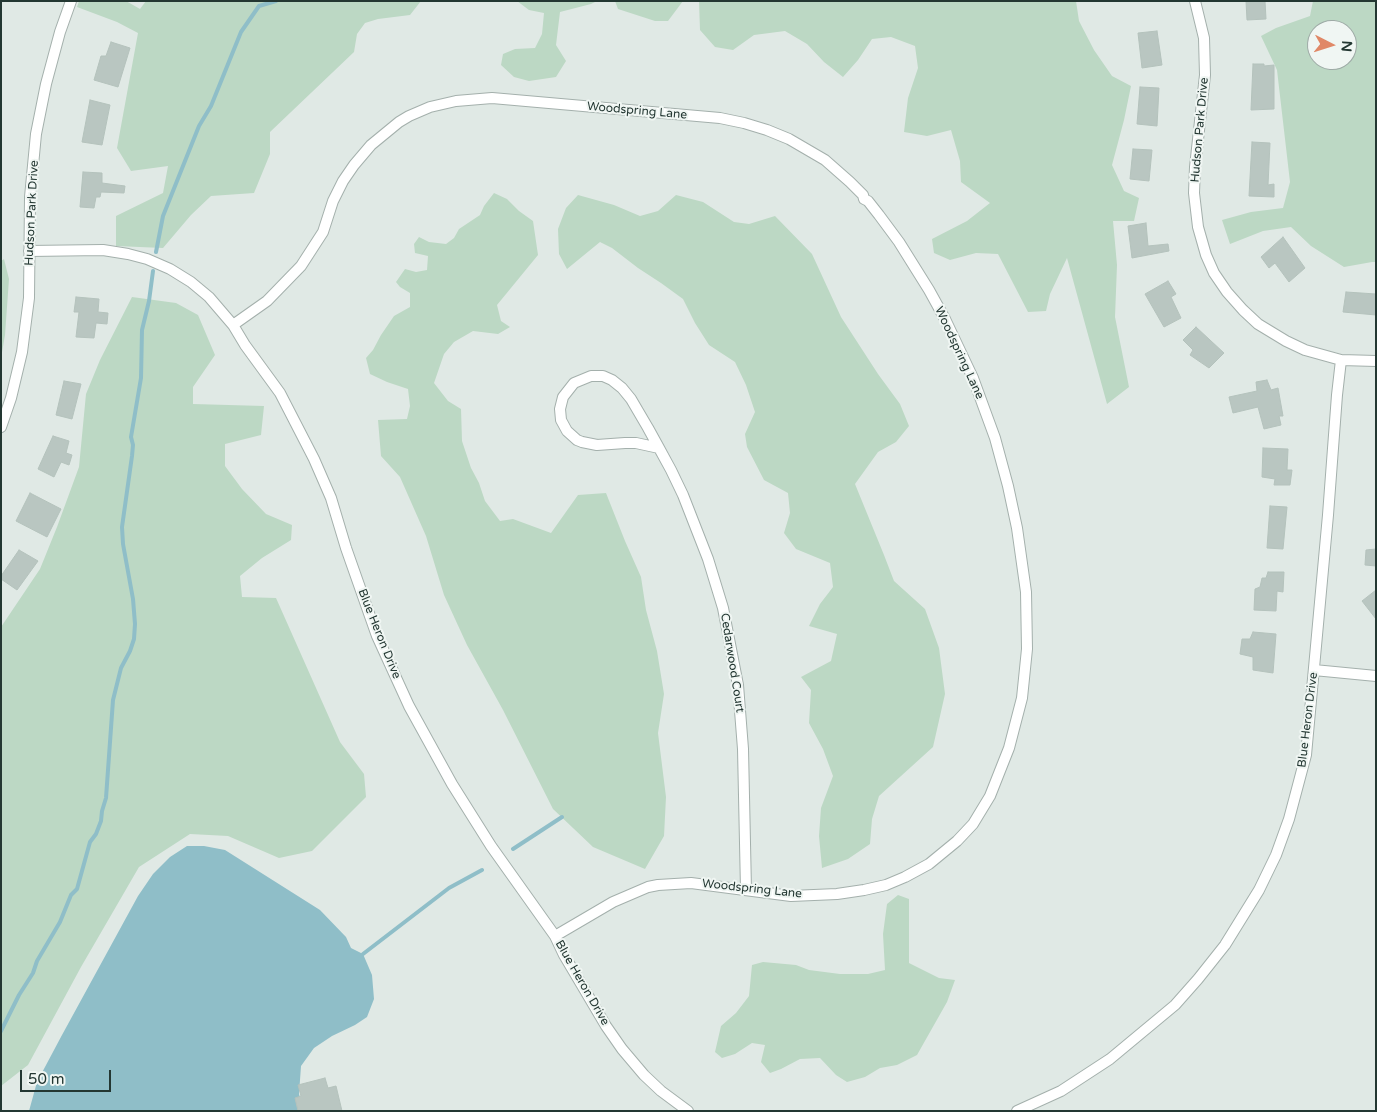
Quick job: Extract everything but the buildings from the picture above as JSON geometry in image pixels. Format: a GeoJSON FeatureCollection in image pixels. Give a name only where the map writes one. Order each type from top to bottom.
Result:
{"type":"FeatureCollection","features":[{"type":"Feature","properties":{"kind":"street","name":"Hudson Park Drive"},"geometry":{"type":"LineString","coordinates":[[1,427],[11,398],[22,352],[29,298],[30,197],[36,134],[46,84],[60,32],[71,1]]}},
{"type":"Feature","properties":{"kind":"street","name":"Hudson Park Drive"},"geometry":{"type":"LineString","coordinates":[[1195,1],[1204,38],[1205,75],[1194,192],[1198,228],[1206,255],[1214,273],[1243,310],[1258,324],[1286,341],[1305,350],[1341,360],[1376,361]]}},
{"type":"Feature","properties":{"kind":"street","name":"Woodspring Lane"},"geometry":{"type":"LineString","coordinates":[[233,324],[266,301],[301,266],[323,232],[333,201],[343,181],[372,145],[399,122],[430,107],[456,101],[492,98],[720,118],[744,123],[789,139],[825,160],[863,195],[864,199],[868,201],[899,242],[945,320],[973,378],[994,438],[1008,486],[1017,528],[1026,592],[1027,650],[1022,698],[1009,748],[990,796],[973,824],[958,841],[929,864],[905,877],[864,890],[846,893],[791,896],[691,883],[658,885],[648,887],[613,902],[555,936]]}},
{"type":"Feature","properties":{"kind":"street","name":"Blue Heron Drive"},"geometry":{"type":"LineString","coordinates":[[29,250],[103,250],[147,259],[170,269],[191,282],[209,297],[233,324],[280,393],[314,459],[331,498],[346,548],[377,636],[409,706],[457,792],[491,846],[555,936],[564,955],[606,1026],[622,1049],[644,1075],[661,1091],[688,1111]]}},
{"type":"Feature","properties":{"kind":"street","name":"Blue Heron Drive"},"geometry":{"type":"LineString","coordinates":[[1018,1111],[1061,1091],[1110,1059],[1175,1005],[1225,945],[1259,890],[1276,855],[1289,819],[1306,755],[1341,360]]}},
{"type":"Feature","properties":{"kind":"street","name":"Cedarwood Court"},"geometry":{"type":"LineString","coordinates":[[659,448],[625,442],[598,445],[582,442],[567,430],[562,420],[560,409],[563,397],[574,383],[591,376],[604,376],[622,388],[631,399],[659,448],[683,495],[708,559],[723,608],[738,685],[743,749],[746,890]]}},
{"type":"Feature","properties":{"kind":"street"},"geometry":{"type":"LineString","coordinates":[[1314,670],[1376,676]]}},
{"type":"Feature","properties":{"kind":"green space"},"geometry":{"type":"Polygon","coordinates":[[[79,1],[126,1],[140,9],[146,1],[421,1],[410,15],[378,19],[365,23],[357,34],[354,52],[270,132],[270,154],[254,193],[211,196],[191,215],[163,248],[116,246],[116,216],[163,193],[168,166],[131,171],[117,148],[138,33],[117,22],[77,7],[79,1]]]}},
{"type":"Feature","properties":{"kind":"green space"},"geometry":{"type":"Polygon","coordinates":[[[517,1],[597,1],[560,12],[556,45],[566,61],[556,77],[529,81],[514,77],[501,65],[503,54],[515,49],[535,48],[542,34],[544,13],[529,10],[517,1]]]}},
{"type":"Feature","properties":{"kind":"green space"},"geometry":{"type":"Polygon","coordinates":[[[615,1],[683,1],[668,21],[655,21],[618,9],[615,1]]]}},
{"type":"Feature","properties":{"kind":"green space"},"geometry":{"type":"Polygon","coordinates":[[[699,1],[1076,1],[1079,21],[1094,50],[1112,76],[1131,86],[1112,165],[1124,191],[1139,198],[1134,221],[1113,221],[1117,265],[1115,317],[1129,387],[1107,404],[1067,258],[1050,294],[1046,311],[1028,312],[998,254],[976,253],[950,260],[934,253],[932,239],[967,221],[990,203],[961,182],[960,161],[951,130],[927,136],[904,132],[908,98],[918,68],[915,46],[891,37],[872,39],[858,60],[843,77],[824,62],[807,44],[785,31],[754,35],[733,50],[715,47],[700,30],[699,1]]]}},
{"type":"Feature","properties":{"kind":"green space"},"geometry":{"type":"Polygon","coordinates":[[[1313,1],[1376,1],[1376,262],[1344,267],[1311,246],[1291,227],[1263,231],[1230,244],[1222,220],[1251,212],[1283,208],[1290,182],[1277,70],[1261,36],[1276,28],[1310,16],[1313,1]]]}},
{"type":"Feature","properties":{"kind":"green space"},"geometry":{"type":"Polygon","coordinates":[[[494,193],[507,199],[533,221],[538,255],[497,305],[501,321],[510,327],[498,334],[473,331],[454,342],[444,354],[434,383],[448,401],[461,409],[462,441],[471,468],[479,483],[485,501],[500,521],[513,519],[551,533],[578,495],[606,493],[641,577],[664,694],[658,733],[666,797],[664,836],[645,869],[593,847],[553,809],[503,710],[467,645],[444,595],[426,536],[400,477],[381,456],[378,420],[407,419],[410,406],[408,389],[370,374],[366,358],[394,316],[410,307],[410,293],[396,282],[405,269],[416,272],[427,270],[428,256],[415,253],[414,244],[419,237],[429,242],[446,244],[454,238],[459,229],[480,215],[494,193]]]}},
{"type":"Feature","properties":{"kind":"green space"},"geometry":{"type":"Polygon","coordinates":[[[578,195],[614,205],[640,216],[658,211],[676,195],[703,202],[734,222],[749,224],[775,216],[812,254],[841,317],[900,404],[909,426],[896,442],[878,452],[855,484],[894,581],[925,609],[939,648],[945,694],[933,747],[879,796],[872,819],[870,844],[848,859],[822,868],[819,836],[821,808],[833,776],[823,749],[809,723],[811,690],[801,677],[831,661],[837,634],[809,626],[820,604],[833,587],[830,563],[796,549],[784,533],[790,513],[788,493],[764,480],[747,447],[745,434],[755,412],[746,385],[735,362],[709,345],[683,299],[612,248],[600,242],[567,269],[559,254],[558,229],[566,208],[578,195]]]}},
{"type":"Feature","properties":{"kind":"green space"},"geometry":{"type":"Polygon","coordinates":[[[4,259],[9,279],[5,335],[1,358],[1,261],[4,259]]]}},
{"type":"Feature","properties":{"kind":"green space"},"geometry":{"type":"Polygon","coordinates":[[[132,297],[176,303],[198,315],[215,355],[193,387],[193,404],[264,406],[261,435],[225,444],[225,466],[242,489],[266,514],[292,525],[291,540],[262,558],[240,576],[242,597],[276,598],[340,742],[364,774],[366,797],[312,851],[279,858],[228,836],[190,834],[139,867],[81,967],[28,1065],[1,1086],[1,627],[40,569],[57,527],[79,467],[86,394],[100,360],[132,297]]]}},
{"type":"Feature","properties":{"kind":"green space"},"geometry":{"type":"Polygon","coordinates":[[[898,895],[909,899],[909,963],[939,978],[955,980],[947,1002],[917,1055],[897,1065],[880,1068],[865,1077],[847,1082],[836,1075],[820,1058],[800,1059],[770,1073],[761,1062],[765,1045],[752,1043],[735,1054],[722,1058],[715,1052],[721,1026],[736,1013],[749,996],[752,965],[763,962],[796,965],[809,970],[840,974],[868,974],[885,970],[883,934],[887,904],[898,895]]]}},
{"type":"Feature","properties":{"kind":"water"},"geometry":{"type":"Polygon","coordinates":[[[187,846],[204,846],[225,850],[320,910],[346,937],[351,948],[363,954],[372,975],[374,999],[367,1017],[314,1048],[301,1066],[299,1094],[304,1111],[29,1111],[37,1082],[138,896],[153,874],[170,857],[187,846]]]}},
{"type":"Feature","properties":{"kind":"waterway"},"geometry":{"type":"LineString","coordinates":[[156,252],[163,216],[199,126],[211,106],[241,32],[259,6],[276,1]]}},
{"type":"Feature","properties":{"kind":"waterway"},"geometry":{"type":"LineString","coordinates":[[1,1031],[19,995],[33,973],[37,961],[60,922],[71,895],[77,889],[90,842],[96,834],[101,821],[106,798],[113,700],[121,668],[134,639],[133,599],[123,544],[122,527],[132,456],[133,445],[131,437],[141,378],[142,330],[149,301],[153,271]]}},
{"type":"Feature","properties":{"kind":"waterway"},"geometry":{"type":"LineString","coordinates":[[513,849],[562,817]]}},
{"type":"Feature","properties":{"kind":"waterway"},"geometry":{"type":"LineString","coordinates":[[363,954],[449,888],[482,870]]}}]}
